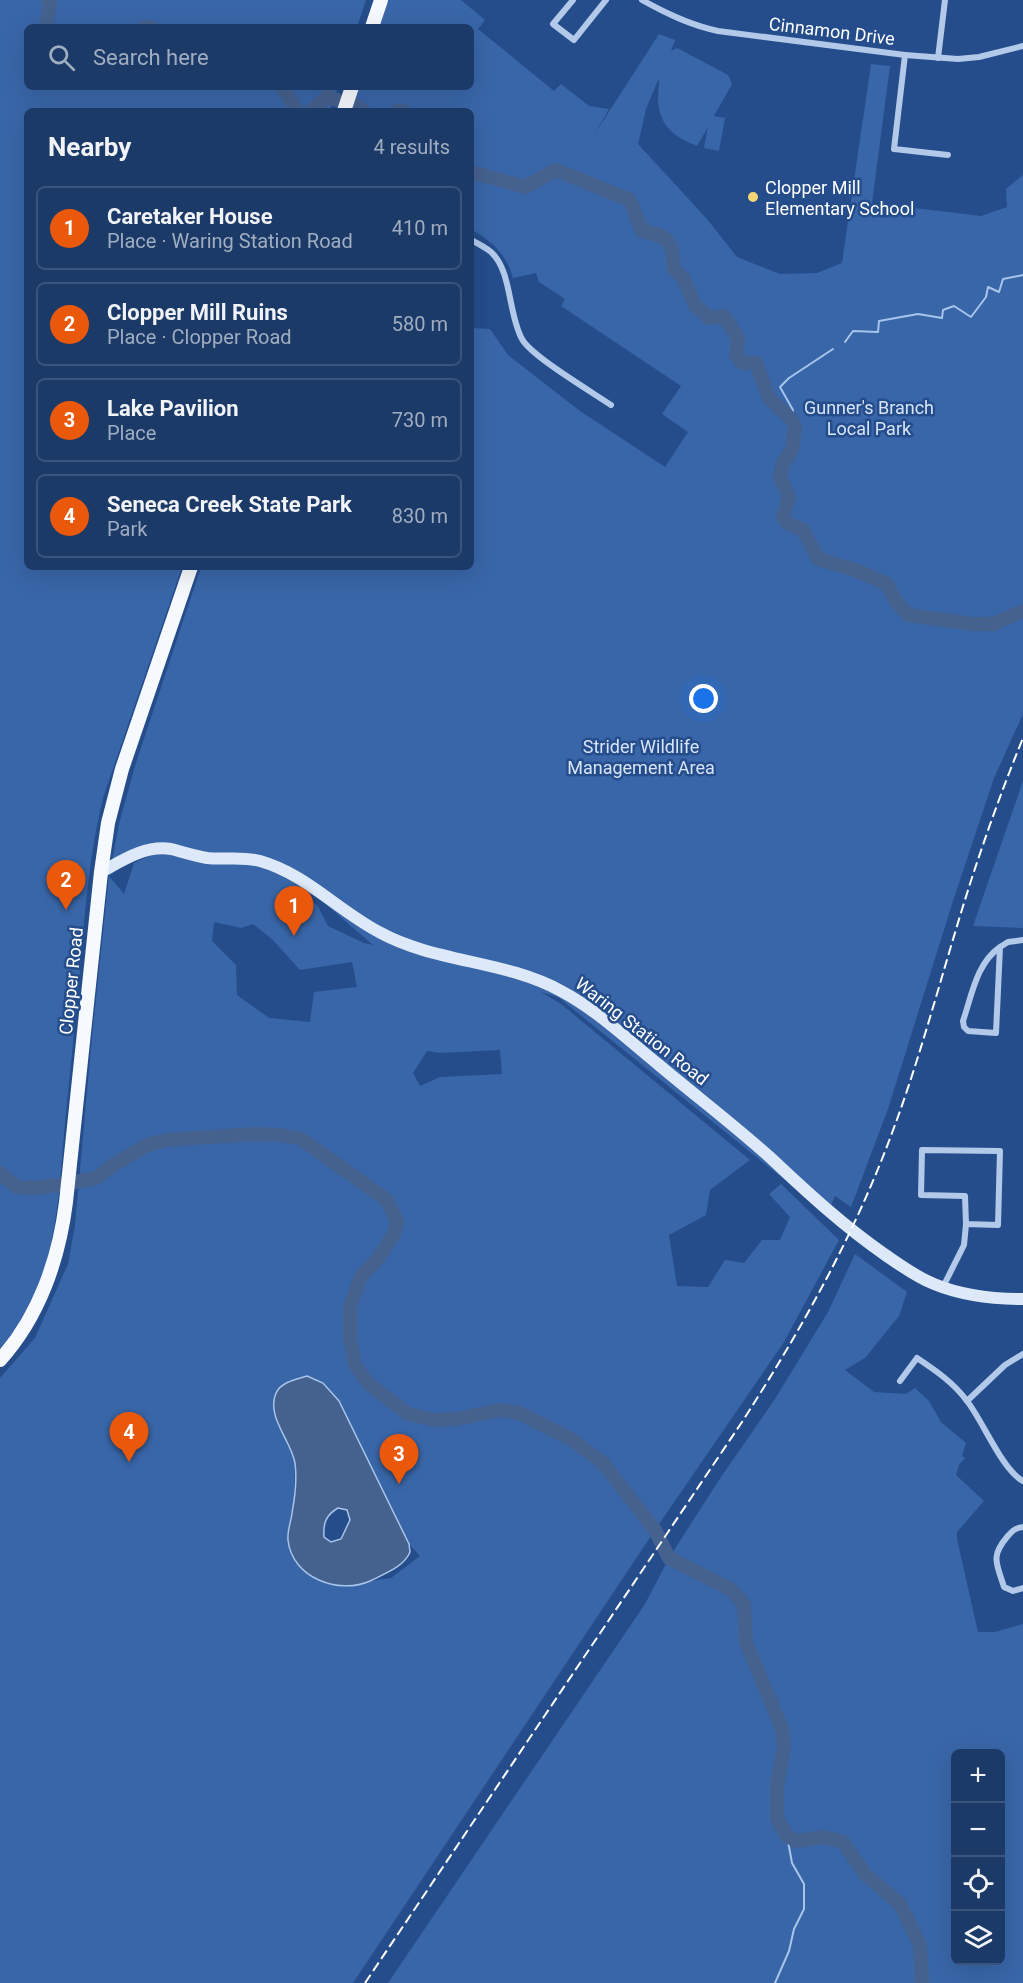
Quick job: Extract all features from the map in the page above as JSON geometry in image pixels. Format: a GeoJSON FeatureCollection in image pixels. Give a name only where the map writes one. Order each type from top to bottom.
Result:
{"type":"FeatureCollection","features":[{"type":"Feature","properties":{"kind":"main road"},"geometry":{"type":"LineString","coordinates":[[373,24],[381,0]]}},
{"type":"Feature","properties":{"kind":"main road"},"geometry":{"type":"LineString","coordinates":[[346,108],[351,90]]}},
{"type":"Feature","properties":{"kind":"main road","name":"Clopper Road"},"geometry":{"type":"LineString","coordinates":[[0,1360],[22,1331],[48,1280],[63,1231],[108,823],[122,769],[190,570]]}},
{"type":"Feature","properties":{"kind":"street"},"geometry":{"type":"LineString","coordinates":[[573,0],[553,24],[574,40],[606,0]]}},
{"type":"Feature","properties":{"kind":"street","name":"Cinnamon Drive"},"geometry":{"type":"LineString","coordinates":[[642,0],[672,17],[718,32],[905,56],[958,59],[979,57],[1023,46]]}},
{"type":"Feature","properties":{"kind":"street"},"geometry":{"type":"LineString","coordinates":[[938,58],[945,0]]}},
{"type":"Feature","properties":{"kind":"street"},"geometry":{"type":"LineString","coordinates":[[905,56],[894,149],[948,155]]}},
{"type":"Feature","properties":{"kind":"street"},"geometry":{"type":"LineString","coordinates":[[474,242],[491,252],[502,269],[511,308],[522,340],[549,363],[611,405]]}},
{"type":"Feature","properties":{"kind":"street","name":"Waring Station Road"},"geometry":{"type":"LineString","coordinates":[[101,872],[130,856],[145,850],[157,849],[168,849],[207,858],[258,861],[311,885],[368,926],[391,938],[418,948],[528,977],[562,991],[595,1013],[763,1151],[839,1220],[917,1276],[975,1297],[1023,1299]]}},
{"type":"Feature","properties":{"kind":"street"},"geometry":{"type":"LineString","coordinates":[[1000,947],[996,1033],[968,1032],[963,1022],[982,965],[990,954],[1000,947],[1008,942],[1023,940]]}},
{"type":"Feature","properties":{"kind":"street"},"geometry":{"type":"LineString","coordinates":[[943,1287],[964,1245],[965,1196],[921,1196],[922,1150],[1000,1151],[998,1225],[966,1224]]}},
{"type":"Feature","properties":{"kind":"street"},"geometry":{"type":"LineString","coordinates":[[968,1401],[1005,1365],[1023,1354]]}},
{"type":"Feature","properties":{"kind":"street"},"geometry":{"type":"LineString","coordinates":[[900,1381],[917,1358],[948,1381],[968,1401],[1010,1471],[1023,1481]]}},
{"type":"Feature","properties":{"kind":"street"},"geometry":{"type":"LineString","coordinates":[[1023,1527],[1011,1531],[998,1547],[996,1559],[1004,1587],[1012,1591],[1023,1588]]}},
{"type":"Feature","properties":{"kind":"green space"},"geometry":{"type":"Polygon","coordinates":[[[0,0],[366,0],[358,24],[24,24],[24,90],[337,90],[331,108],[24,108],[24,570],[181,570],[103,798],[98,819],[88,884],[61,1174],[52,1236],[45,1266],[34,1295],[20,1323],[0,1348],[0,0]]]}},
{"type":"Feature","properties":{"kind":"green space"},"geometry":{"type":"Polygon","coordinates":[[[388,0],[461,0],[485,20],[478,29],[554,91],[561,84],[589,106],[609,109],[594,135],[659,34],[675,40],[671,51],[677,48],[728,75],[732,84],[714,116],[725,118],[719,151],[704,148],[708,127],[697,146],[670,130],[662,119],[658,102],[659,78],[646,109],[638,144],[707,219],[737,257],[780,274],[817,273],[842,263],[871,64],[890,66],[872,203],[981,216],[1007,207],[1006,189],[1023,175],[1023,714],[994,778],[888,1109],[851,1207],[835,1196],[827,1214],[558,997],[541,992],[561,1004],[750,1160],[710,1190],[706,1215],[669,1235],[677,1286],[708,1287],[725,1260],[744,1263],[762,1240],[780,1240],[790,1217],[769,1194],[781,1184],[839,1240],[784,1342],[655,1530],[353,1983],[0,1983],[0,1378],[35,1338],[68,1264],[75,1225],[109,876],[119,824],[135,766],[200,570],[474,570],[474,328],[490,329],[508,355],[580,411],[665,467],[688,432],[662,414],[681,386],[561,306],[565,299],[539,282],[536,273],[513,278],[502,255],[474,231],[474,108],[353,108],[358,90],[474,90],[474,24],[380,24],[388,0]],[[137,855],[109,876],[124,894],[134,863],[147,857],[137,855]],[[297,892],[317,905],[328,926],[373,945],[315,895],[297,892]],[[214,922],[212,941],[236,965],[237,995],[269,1018],[310,1022],[314,992],[357,987],[352,962],[300,970],[273,940],[253,924],[241,928],[214,922]],[[500,1050],[440,1053],[427,1051],[413,1073],[420,1086],[440,1077],[502,1074],[500,1050]],[[339,1401],[275,1415],[295,1462],[294,1498],[287,1538],[343,1585],[391,1578],[420,1556],[409,1544],[339,1401]]]}},
{"type":"Feature","properties":{"kind":"green space"},"geometry":{"type":"Polygon","coordinates":[[[1023,781],[1023,928],[973,926],[1023,781]]]}},
{"type":"Feature","properties":{"kind":"green space"},"geometry":{"type":"Polygon","coordinates":[[[855,1254],[907,1292],[899,1316],[865,1358],[845,1370],[874,1392],[906,1394],[915,1388],[929,1401],[941,1422],[966,1443],[962,1456],[965,1458],[959,1465],[956,1475],[984,1501],[957,1532],[957,1539],[978,1632],[995,1632],[1023,1624],[1023,1983],[388,1983],[645,1604],[669,1558],[775,1399],[828,1312],[855,1254]]]}},
{"type":"Feature","properties":{"kind":"shaded area"},"geometry":{"type":"Polygon","coordinates":[[[307,1376],[323,1383],[339,1401],[409,1544],[410,1552],[403,1562],[387,1573],[358,1585],[345,1586],[319,1580],[298,1564],[291,1553],[288,1537],[295,1494],[295,1463],[277,1420],[274,1402],[278,1389],[290,1381],[307,1376]],[[338,1508],[326,1520],[324,1537],[331,1542],[341,1539],[350,1520],[347,1510],[338,1508]]]}},
{"type":"Feature","properties":{"kind":"waterway"},"geometry":{"type":"LineString","coordinates":[[46,24],[50,3],[48,0]]}},
{"type":"Feature","properties":{"kind":"waterway"},"geometry":{"type":"LineString","coordinates":[[284,90],[295,108]]}},
{"type":"Feature","properties":{"kind":"waterway"},"geometry":{"type":"LineString","coordinates":[[314,108],[327,97],[337,100]]}},
{"type":"Feature","properties":{"kind":"waterway"},"geometry":{"type":"LineString","coordinates":[[356,105],[360,108]]}},
{"type":"Feature","properties":{"kind":"waterway"},"geometry":{"type":"LineString","coordinates":[[474,173],[525,187],[556,170],[630,200],[642,231],[659,235],[668,241],[674,269],[684,279],[695,305],[709,318],[724,316],[738,338],[736,355],[742,363],[756,363],[769,398],[792,420],[795,427],[792,450],[783,463],[780,477],[789,497],[783,517],[787,523],[803,530],[818,559],[855,570],[887,584],[895,600],[908,615],[973,624],[993,624],[1023,611]]}},
{"type":"Feature","properties":{"kind":"waterway"},"geometry":{"type":"LineString","coordinates":[[845,342],[853,331],[878,332],[879,321],[918,314],[942,318],[943,310],[954,306],[971,317],[986,297],[988,287],[999,292],[1003,279],[1023,275]]}},
{"type":"Feature","properties":{"kind":"waterway"},"geometry":{"type":"LineString","coordinates":[[792,420],[793,410],[780,387],[789,378],[833,349]]}},
{"type":"Feature","properties":{"kind":"waterway"},"geometry":{"type":"LineString","coordinates":[[0,1173],[17,1187],[34,1188],[59,1185],[96,1178],[147,1145],[167,1140],[253,1134],[281,1135],[301,1139],[387,1200],[397,1222],[394,1234],[377,1260],[361,1276],[350,1307],[350,1339],[355,1365],[368,1383],[408,1414],[435,1420],[457,1419],[500,1410],[519,1413],[571,1439],[603,1463],[655,1530],[669,1558],[730,1589],[744,1604],[746,1642],[782,1729],[784,1746],[777,1786],[777,1818],[787,1836],[797,1841],[824,1837],[843,1842],[865,1874],[900,1904],[920,1945],[922,1983]]}},
{"type":"Feature","properties":{"kind":"waterway"},"geometry":{"type":"LineString","coordinates":[[775,1983],[789,1951],[794,1929],[804,1909],[804,1884],[792,1863],[787,1836]]}},
{"type":"Feature","properties":{"kind":"railway"},"geometry":{"type":"LineString","coordinates":[[365,1983],[742,1422],[785,1353],[825,1282],[861,1209],[903,1103],[975,868],[1023,738]]}},
{"type":"Feature","properties":{"kind":"place","name":"Clopper Mill Elementary School"},"geometry":{"type":"Point","coordinates":[753,197]}},
{"type":"Feature","properties":{"kind":"place","name":"Clopper Mill Ruins"},"geometry":{"type":"Point","coordinates":[66,910]}},
{"type":"Feature","properties":{"kind":"place","name":"Caretaker House"},"geometry":{"type":"Point","coordinates":[294,936]}},
{"type":"Feature","properties":{"kind":"place","name":"Seneca Creek State Park"},"geometry":{"type":"Point","coordinates":[129,1462]}},
{"type":"Feature","properties":{"kind":"place","name":"Lake Pavilion"},"geometry":{"type":"Point","coordinates":[399,1484]}},
{"type":"Feature","properties":{"kind":"park label","name":"Gunner's Branch Local Park"},"geometry":{"type":"Point","coordinates":[869,417]}},
{"type":"Feature","properties":{"kind":"park label","name":"Strider Wildlife Management Area"},"geometry":{"type":"Point","coordinates":[641,756]}}]}
